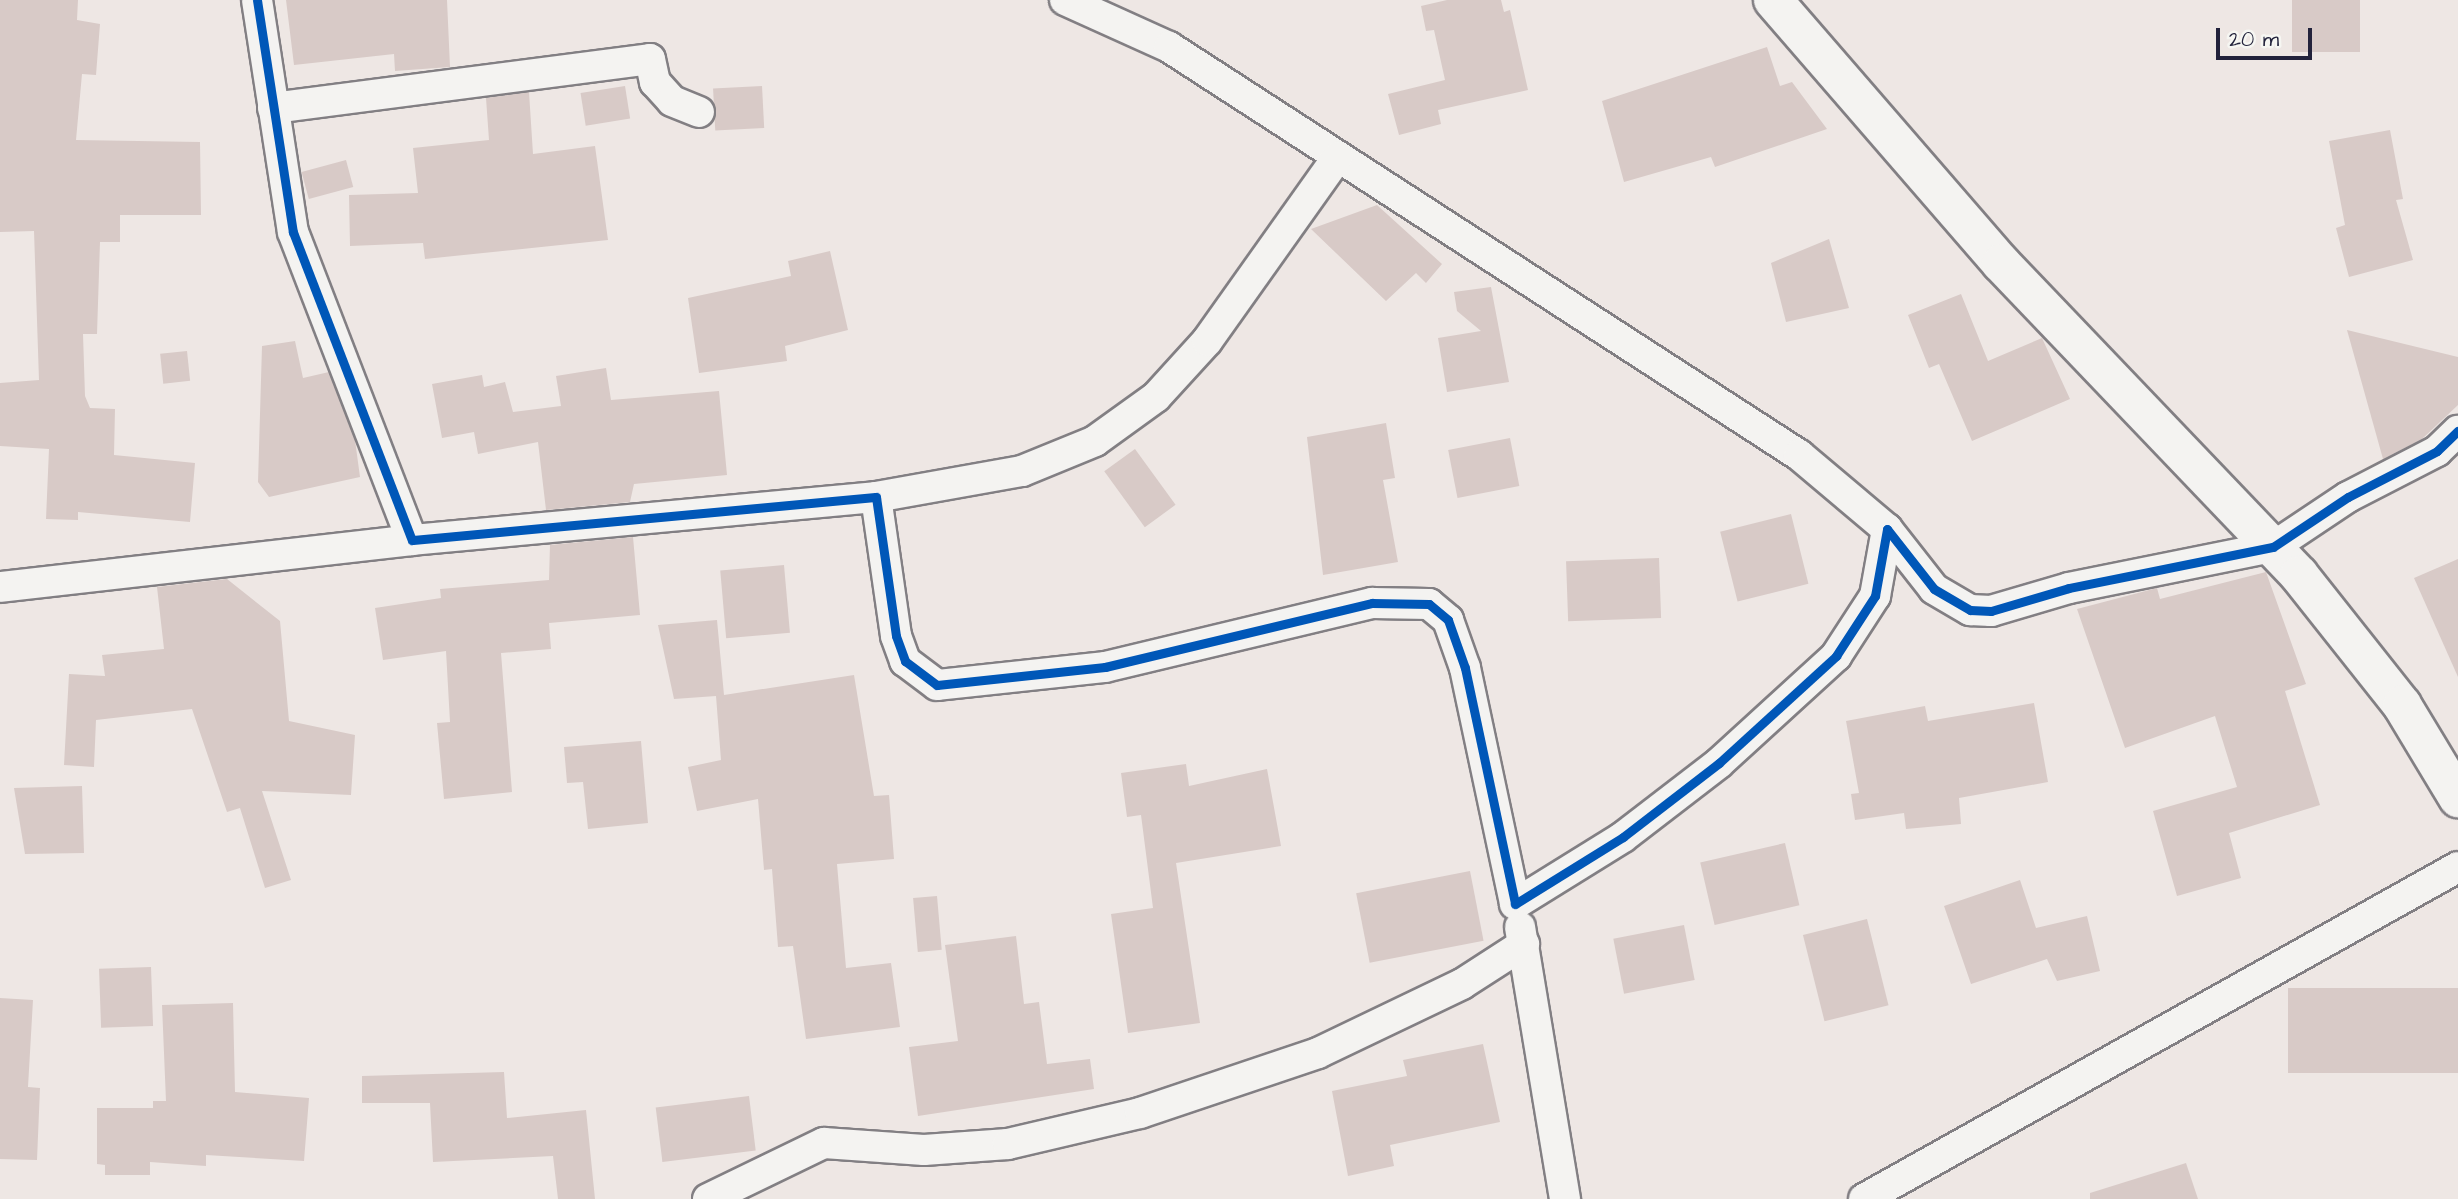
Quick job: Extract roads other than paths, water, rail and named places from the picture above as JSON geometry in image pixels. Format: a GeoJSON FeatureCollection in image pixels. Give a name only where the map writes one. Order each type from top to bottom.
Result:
{"type":"FeatureCollection","features":[{"type":"Feature","properties":{"kind":"street"},"geometry":{"type":"LineString","coordinates":[[257,0],[293,232],[412,540]]}},
{"type":"Feature","properties":{"kind":"street"},"geometry":{"type":"LineString","coordinates":[[1065,0],[1169,47],[1800,455],[1887,529],[1934,589],[1970,610],[1992,611],[2069,588],[2273,547],[2348,497],[2437,452],[2458,431]]}},
{"type":"Feature","properties":{"kind":"street"},"geometry":{"type":"LineString","coordinates":[[1773,0],[2001,263],[2273,547],[2402,705],[2458,798]]}},
{"type":"Feature","properties":{"kind":"street"},"geometry":{"type":"LineString","coordinates":[[273,108],[650,59],[655,82],[672,100],[699,112]]}},
{"type":"Feature","properties":{"kind":"street"},"geometry":{"type":"LineString","coordinates":[[0,587],[412,540],[876,497],[1022,471],[1095,442],[1126,419],[1207,341],[1338,157]]}},
{"type":"Feature","properties":{"kind":"street"},"geometry":{"type":"LineString","coordinates":[[876,497],[896,636],[905,662],[937,685],[1105,667],[1372,603],[1429,604],[1448,620],[1465,668],[1524,944],[1565,1199]]}},
{"type":"Feature","properties":{"kind":"street"},"geometry":{"type":"LineString","coordinates":[[1515,904],[1623,837],[1687,788],[1836,656],[1875,596],[1887,529]]}},
{"type":"Feature","properties":{"kind":"street"},"geometry":{"type":"LineString","coordinates":[[1864,1199],[2458,867]]}},
{"type":"Feature","properties":{"kind":"street"},"geometry":{"type":"LineString","coordinates":[[708,1199],[824,1143],[925,1150],[1008,1144],[1140,1112],[1318,1053],[1462,984],[1524,944]]}}]}
